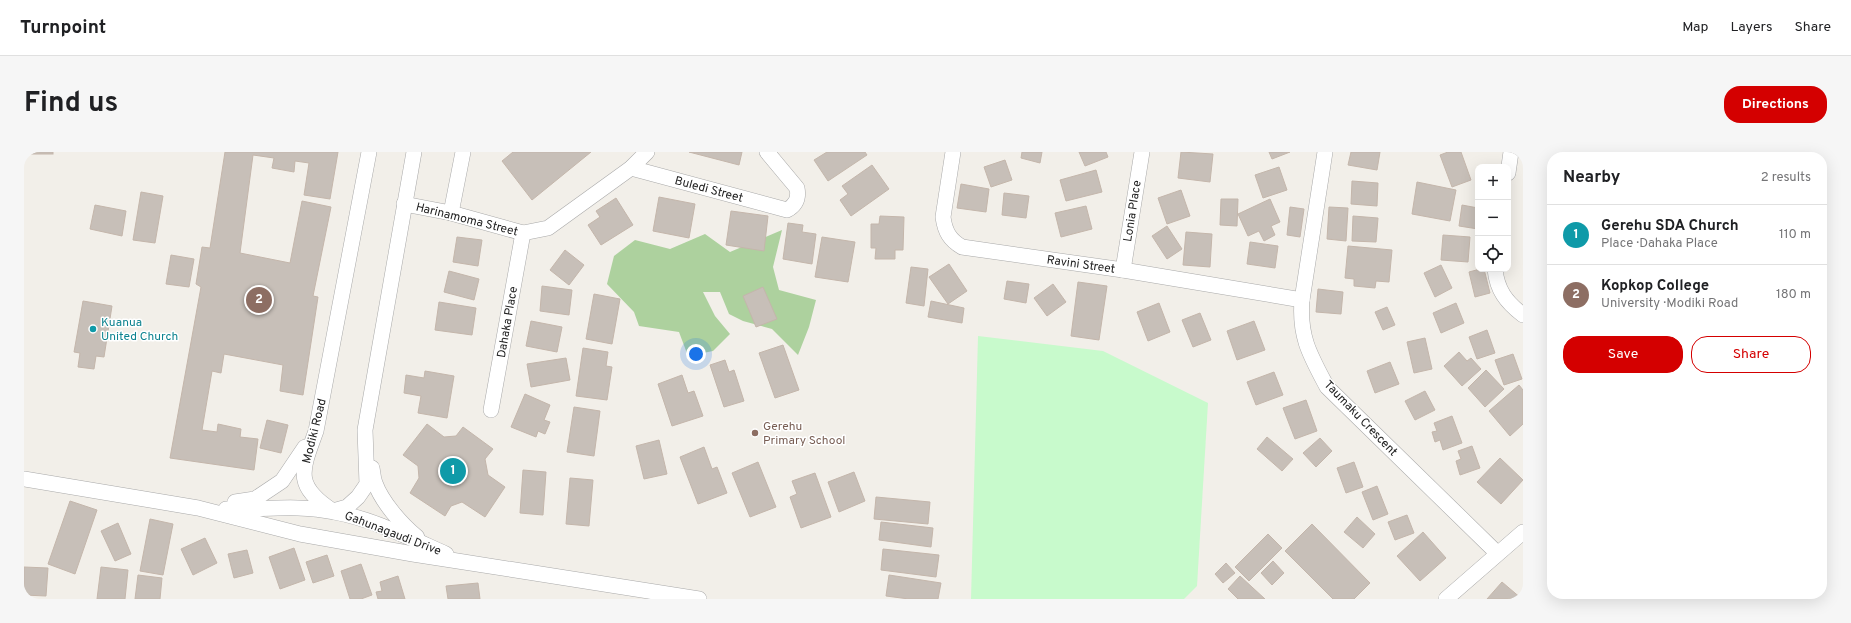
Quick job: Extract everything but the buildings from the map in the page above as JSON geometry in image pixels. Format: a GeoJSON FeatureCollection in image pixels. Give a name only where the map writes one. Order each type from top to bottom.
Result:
{"type":"FeatureCollection","features":[{"type":"Feature","properties":{"kind":"street","name":"Modiki Road"},"geometry":{"type":"LineString","coordinates":[[333,511],[316,500],[303,480],[305,460],[316,431],[369,152]]}},
{"type":"Feature","properties":{"kind":"street"},"geometry":{"type":"LineString","coordinates":[[333,511],[347,507],[367,484],[366,430],[414,152]]}},
{"type":"Feature","properties":{"kind":"street"},"geometry":{"type":"LineString","coordinates":[[451,213],[463,152]]}},
{"type":"Feature","properties":{"kind":"street","name":"Harinamoma Street"},"geometry":{"type":"LineString","coordinates":[[404,204],[451,213],[523,233],[548,228],[631,168],[647,152]]}},
{"type":"Feature","properties":{"kind":"street","name":"Buledi Street"},"geometry":{"type":"LineString","coordinates":[[631,168],[787,210],[796,204],[798,194],[797,188],[767,152]]}},
{"type":"Feature","properties":{"kind":"street","name":"Ravini Street"},"geometry":{"type":"LineString","coordinates":[[953,152],[943,217],[944,226],[948,235],[954,242],[962,247],[1123,270],[1302,300]]}},
{"type":"Feature","properties":{"kind":"street","name":"Lonia Place"},"geometry":{"type":"LineString","coordinates":[[1123,270],[1142,152]]}},
{"type":"Feature","properties":{"kind":"street","name":"Taumaku Crescent"},"geometry":{"type":"LineString","coordinates":[[1325,152],[1302,300],[1300,321],[1306,344],[1327,387],[1497,553]]}},
{"type":"Feature","properties":{"kind":"street"},"geometry":{"type":"LineString","coordinates":[[1509,164],[1511,152]]}},
{"type":"Feature","properties":{"kind":"street","name":"Dahaka Place"},"geometry":{"type":"LineString","coordinates":[[491,410],[523,233]]}},
{"type":"Feature","properties":{"kind":"street"},"geometry":{"type":"LineString","coordinates":[[1495,272],[1496,280],[1501,294],[1510,306],[1523,315]]}},
{"type":"Feature","properties":{"kind":"street"},"geometry":{"type":"LineString","coordinates":[[366,430],[375,483],[389,507],[406,528],[421,540],[465,562]]}},
{"type":"Feature","properties":{"kind":"street"},"geometry":{"type":"LineString","coordinates":[[198,508],[255,499],[282,481],[316,431]]}},
{"type":"Feature","properties":{"kind":"street","name":"Gahunagaudi Drive"},"geometry":{"type":"LineString","coordinates":[[24,479],[198,508],[300,534],[413,554],[699,599]]}},
{"type":"Feature","properties":{"kind":"street","name":"Gahunagaudi Drive"},"geometry":{"type":"LineString","coordinates":[[198,508],[244,510],[294,507],[333,511],[391,530],[465,562]]}},
{"type":"Feature","properties":{"kind":"street"},"geometry":{"type":"LineString","coordinates":[[1446,599],[1497,553],[1523,532]]}},
{"type":"Feature","properties":{"kind":"green space"},"geometry":{"type":"Polygon","coordinates":[[[782,230],[773,267],[779,290],[816,300],[809,327],[798,355],[772,329],[743,321],[729,314],[720,292],[703,292],[715,316],[730,334],[713,351],[688,356],[679,332],[639,326],[634,312],[607,284],[614,256],[635,240],[670,249],[705,234],[730,252],[782,230]]]}},
{"type":"Feature","properties":{"kind":"green space"},"geometry":{"type":"Polygon","coordinates":[[[978,336],[1103,351],[1208,403],[1197,586],[1184,599],[971,599],[978,336]]]}},
{"type":"Feature","properties":{"kind":"place","name":"Kopkop College"},"geometry":{"type":"Point","coordinates":[259,300]}},
{"type":"Feature","properties":{"kind":"place","name":"Kuanua United Church"},"geometry":{"type":"Point","coordinates":[93,329]}},
{"type":"Feature","properties":{"kind":"place","name":"Gerehu Primary School"},"geometry":{"type":"Point","coordinates":[755,433]}},
{"type":"Feature","properties":{"kind":"place","name":"Gerehu SDA Church"},"geometry":{"type":"Point","coordinates":[453,471]}}]}
